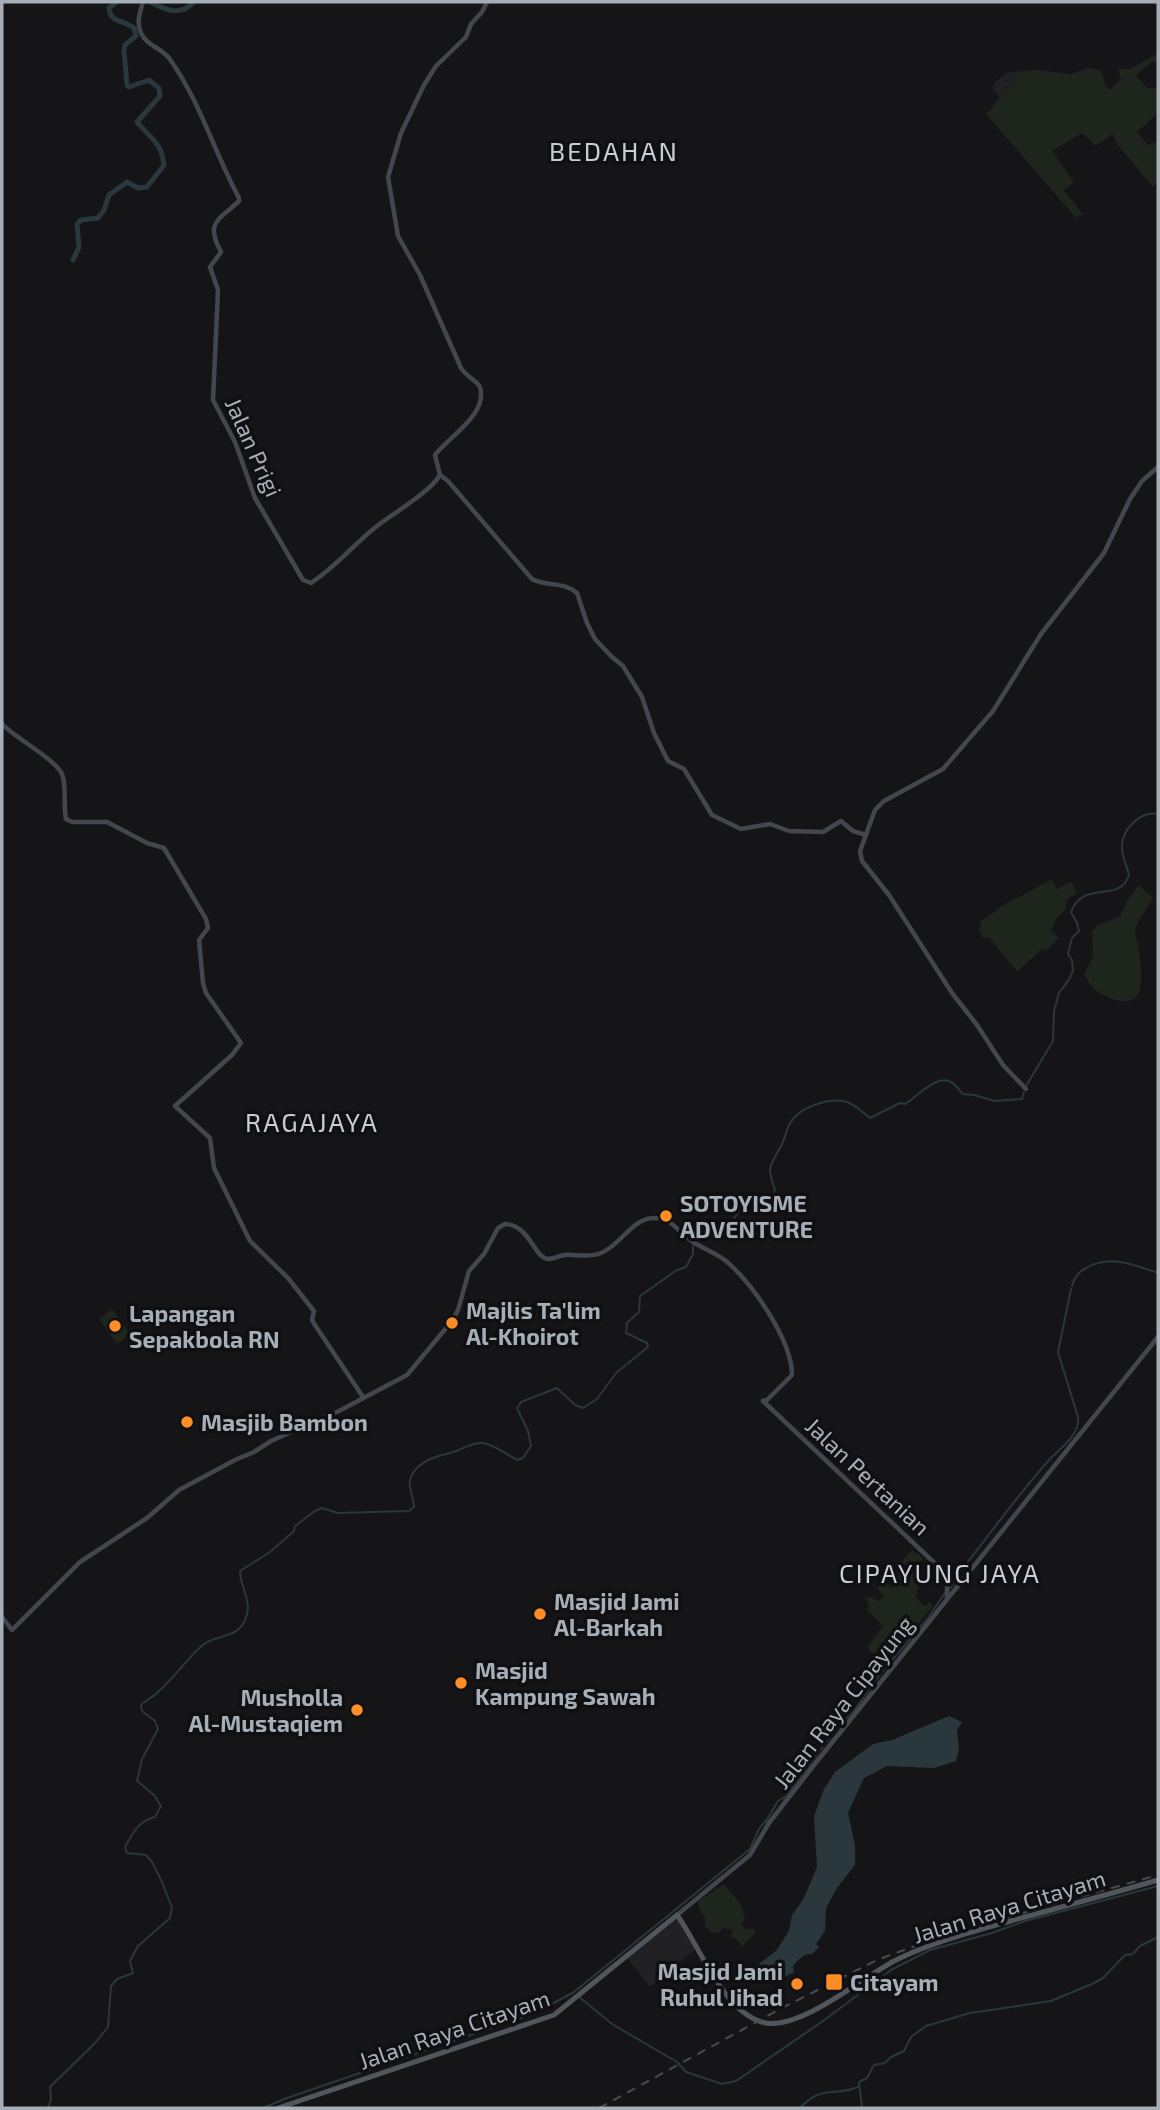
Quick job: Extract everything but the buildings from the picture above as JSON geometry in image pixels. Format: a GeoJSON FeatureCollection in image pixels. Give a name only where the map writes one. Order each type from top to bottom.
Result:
{"type":"FeatureCollection","features":[{"type":"Feature","properties":{"kind":"main road","name":"Jalan Raya Citayam"},"geometry":{"type":"LineString","coordinates":[[278,2108],[554,2015],[677,1915],[729,2000],[749,2016],[769,2023],[787,2021],[821,2008],[890,1963],[929,1945],[1158,1880]]}},
{"type":"Feature","properties":{"kind":"street","name":"Jalan Prigi"},"geometry":{"type":"LineString","coordinates":[[143,2],[139,21],[141,34],[168,57],[200,110],[207,133],[240,199],[219,218],[213,228],[213,236],[221,252],[210,267],[218,290],[212,395],[235,442],[255,498],[303,580],[311,583],[333,568],[366,535],[431,486],[440,475]]}},
{"type":"Feature","properties":{"kind":"street"},"geometry":{"type":"LineString","coordinates":[[487,2],[481,14],[471,24],[466,37],[436,66],[421,91],[401,133],[388,177],[398,236],[420,275],[461,368],[467,377],[480,386],[477,410],[435,454],[440,475],[532,579],[559,584],[577,593],[595,639],[623,666],[642,697],[654,733],[668,761],[684,768],[712,815],[741,829],[770,824],[789,831],[823,832],[841,821],[853,831],[866,835]]}},
{"type":"Feature","properties":{"kind":"street"},"geometry":{"type":"LineString","coordinates":[[1023,1087],[1003,1065],[942,979],[889,895],[862,862],[860,853],[872,814],[880,804],[934,775],[948,764],[993,711],[1041,634],[1104,553],[1130,499],[1142,481],[1158,467]]}},
{"type":"Feature","properties":{"kind":"street"},"geometry":{"type":"LineString","coordinates":[[2,724],[27,741],[60,771],[63,778],[66,819],[72,822],[107,822],[166,850],[207,922],[208,928],[199,940],[203,984],[206,993],[241,1044],[175,1106],[210,1138],[214,1168],[244,1232],[309,1304],[314,1311],[312,1320],[363,1397],[339,1411],[271,1441],[179,1490],[147,1518],[80,1562],[12,1630],[2,1617]]}},
{"type":"Feature","properties":{"kind":"street","name":"Jalan Pertanian"},"geometry":{"type":"LineString","coordinates":[[363,1397],[404,1377],[443,1332],[458,1310],[469,1271],[484,1254],[498,1228],[505,1224],[519,1227],[547,1259],[562,1255],[600,1254],[648,1219],[672,1222],[694,1243],[722,1258],[742,1278],[759,1299],[782,1341],[792,1375],[765,1402],[953,1583]]}},
{"type":"Feature","properties":{"kind":"street","name":"Jalan Raya Cipayung"},"geometry":{"type":"LineString","coordinates":[[677,1915],[750,1854],[769,1823],[953,1583],[1158,1337]]}},
{"type":"Feature","properties":{"kind":"street"},"geometry":{"type":"LineString","coordinates":[[947,1593],[953,1583]]}},
{"type":"Feature","properties":{"kind":"shaded area"},"geometry":{"type":"Polygon","coordinates":[[[1158,53],[1158,63],[1153,61],[1136,75],[1147,88],[1158,88],[1158,113],[1137,132],[1148,145],[1158,141],[1158,183],[1153,187],[1117,144],[1112,134],[1096,146],[1082,133],[1052,151],[1074,182],[1064,190],[1083,214],[1076,218],[986,114],[1019,79],[1013,72],[1037,70],[1071,74],[1088,68],[1101,70],[1110,90],[1121,78],[1118,69],[1130,69],[1158,53]]]}},
{"type":"Feature","properties":{"kind":"shaded area"},"geometry":{"type":"Polygon","coordinates":[[[1008,72],[1013,72],[1019,79],[1007,87],[1001,99],[992,88],[997,80],[1008,72]]]}},
{"type":"Feature","properties":{"kind":"shaded area"},"geometry":{"type":"Polygon","coordinates":[[[1052,879],[1057,889],[1071,881],[1077,893],[1067,900],[1065,911],[1057,917],[1051,930],[1059,938],[1046,951],[1042,949],[1017,972],[989,937],[984,939],[978,930],[981,927],[980,922],[1000,907],[1052,879]]]}},
{"type":"Feature","properties":{"kind":"shaded area"},"geometry":{"type":"Polygon","coordinates":[[[1139,885],[1153,898],[1135,932],[1141,986],[1136,997],[1120,1001],[1095,990],[1084,974],[1093,957],[1092,932],[1096,926],[1120,916],[1139,885]]]}},
{"type":"Feature","properties":{"kind":"shaded area","name":"Lapangan Sepakbola RN"},"geometry":{"type":"Polygon","coordinates":[[[112,1309],[130,1334],[117,1344],[99,1319],[112,1309]]]}},
{"type":"Feature","properties":{"kind":"shaded area"},"geometry":{"type":"Polygon","coordinates":[[[912,1550],[923,1558],[916,1596],[923,1606],[930,1603],[933,1606],[884,1665],[867,1648],[883,1626],[867,1610],[869,1604],[865,1598],[871,1597],[878,1601],[884,1596],[877,1588],[886,1582],[891,1588],[897,1584],[893,1570],[912,1550]]]}},
{"type":"Feature","properties":{"kind":"shaded area"},"geometry":{"type":"Polygon","coordinates":[[[949,1716],[962,1722],[957,1730],[959,1749],[956,1761],[934,1768],[887,1766],[864,1778],[848,1813],[855,1845],[855,1865],[826,1908],[825,1931],[816,1944],[819,1947],[812,1954],[799,1959],[793,1966],[794,1972],[777,1979],[767,1979],[760,1971],[759,1964],[776,1951],[789,1931],[792,1915],[803,1900],[817,1867],[814,1816],[824,1789],[835,1772],[873,1744],[892,1740],[949,1716]]]}},
{"type":"Feature","properties":{"kind":"shaded area"},"geometry":{"type":"Polygon","coordinates":[[[724,1884],[742,1906],[745,1920],[741,1924],[745,1929],[753,1928],[756,1932],[739,1950],[741,1945],[730,1937],[733,1930],[723,1928],[719,1933],[709,1932],[705,1927],[705,1917],[699,1909],[698,1901],[724,1884]]]}},
{"type":"Feature","properties":{"kind":"shaded area"},"geometry":{"type":"Polygon","coordinates":[[[678,1918],[697,1948],[650,1987],[627,1958],[678,1918]]]}},
{"type":"Feature","properties":{"kind":"waterway"},"geometry":{"type":"LineString","coordinates":[[73,260],[79,247],[77,224],[81,220],[98,218],[109,195],[127,182],[138,188],[147,187],[164,165],[158,145],[137,122],[160,96],[159,88],[149,80],[129,87],[127,85],[125,45],[136,36],[134,28],[115,19],[110,13],[109,8],[117,2]]}},
{"type":"Feature","properties":{"kind":"waterway"},"geometry":{"type":"LineString","coordinates":[[150,2],[173,11],[189,7],[194,2]]}},
{"type":"Feature","properties":{"kind":"waterway"},"geometry":{"type":"LineString","coordinates":[[1026,1086],[1053,1041],[1054,1011],[1059,993],[1073,970],[1068,954],[1072,938],[1079,931],[1071,912],[1084,896],[1118,889],[1124,884],[1129,875],[1122,851],[1125,834],[1139,818],[1158,814]]}},
{"type":"Feature","properties":{"kind":"waterway"},"geometry":{"type":"LineString","coordinates":[[695,1240],[697,1235],[721,1231],[753,1197],[767,1202],[771,1200],[775,1190],[770,1171],[772,1163],[789,1125],[807,1108],[823,1102],[847,1102],[870,1118],[900,1103],[905,1104],[927,1087],[945,1080],[953,1083],[963,1094],[995,1101],[1022,1099],[1024,1092]]}},
{"type":"Feature","properties":{"kind":"waterway"},"geometry":{"type":"LineString","coordinates":[[48,2108],[51,2099],[50,2087],[108,2027],[111,1986],[117,1979],[133,1973],[130,1961],[138,1946],[170,1918],[172,1908],[152,1862],[146,1855],[127,1853],[125,1847],[137,1828],[144,1821],[155,1817],[161,1806],[154,1795],[137,1781],[142,1759],[158,1729],[155,1721],[142,1711],[141,1705],[164,1687],[204,1644],[240,1628],[248,1609],[240,1571],[270,1552],[294,1531],[295,1526],[322,1508],[338,1513],[409,1511],[414,1507],[410,1483],[412,1474],[432,1458],[482,1443],[517,1460],[523,1458],[531,1446],[528,1431],[517,1408],[521,1402],[557,1388],[575,1405],[583,1408],[597,1399],[616,1373],[648,1347],[647,1343],[626,1333],[627,1323],[639,1312],[640,1296],[677,1270],[686,1267],[693,1254],[693,1246]]}},
{"type":"Feature","properties":{"kind":"waterway"},"geometry":{"type":"LineString","coordinates":[[1072,1286],[1081,1271],[1104,1262],[1122,1262],[1158,1273]]}},
{"type":"Feature","properties":{"kind":"waterway"},"geometry":{"type":"LineString","coordinates":[[949,1589],[1024,1489],[1076,1430],[1078,1417],[1058,1352],[1071,1289]]}},
{"type":"Feature","properties":{"kind":"waterway"},"geometry":{"type":"LineString","coordinates":[[263,2108],[535,2013],[574,1992],[750,1849],[759,1829],[778,1801],[785,1797],[945,1593]]}},
{"type":"Feature","properties":{"kind":"waterway"},"geometry":{"type":"LineString","coordinates":[[578,1996],[612,2024],[677,2062],[686,2072],[722,2084],[736,2081],[891,1970],[930,1950],[1025,1921],[1158,1886]]}},
{"type":"Feature","properties":{"kind":"waterway"},"geometry":{"type":"LineString","coordinates":[[862,2108],[859,2082],[867,2078],[874,2065],[885,2063],[904,2051],[911,2037],[926,2026],[970,2013],[1051,2001],[1103,1978],[1125,1955],[1133,1954],[1140,1946],[1158,1937]]}},
{"type":"Feature","properties":{"kind":"waterway"},"geometry":{"type":"LineString","coordinates":[[800,2108],[822,2093],[858,2087]]}},
{"type":"Feature","properties":{"kind":"railway"},"geometry":{"type":"LineString","coordinates":[[599,2108],[782,2008],[877,1960],[945,1935],[1158,1875]]}},
{"type":"Feature","properties":{"kind":"place","name":"SOTOYISME ADVENTURE"},"geometry":{"type":"Point","coordinates":[666,1216]}},
{"type":"Feature","properties":{"kind":"place","name":"Majlis Ta'lim Al-Khoirot"},"geometry":{"type":"Point","coordinates":[452,1323]}},
{"type":"Feature","properties":{"kind":"place","name":"Lapangan Sepakbola RN"},"geometry":{"type":"Point","coordinates":[115,1326]}},
{"type":"Feature","properties":{"kind":"place","name":"Masjib Bambon"},"geometry":{"type":"Point","coordinates":[187,1422]}},
{"type":"Feature","properties":{"kind":"place","name":"Masjid Jami Al-Barkah"},"geometry":{"type":"Point","coordinates":[540,1614]}},
{"type":"Feature","properties":{"kind":"place","name":"Masjid Kampung Sawah"},"geometry":{"type":"Point","coordinates":[461,1683]}},
{"type":"Feature","properties":{"kind":"place","name":"Musholla Al-Mustaqiem"},"geometry":{"type":"Point","coordinates":[357,1710]}},
{"type":"Feature","properties":{"kind":"place","name":"Citayam"},"geometry":{"type":"Point","coordinates":[834,1982]}},
{"type":"Feature","properties":{"kind":"place","name":"Masjid Jami Ruhul Jihad"},"geometry":{"type":"Point","coordinates":[797,1984]}},
{"type":"Feature","properties":{"kind":"district","name":"BEDAHAN"},"geometry":{"type":"Point","coordinates":[614,150]}},
{"type":"Feature","properties":{"kind":"district","name":"RAGAJAYA"},"geometry":{"type":"Point","coordinates":[312,1121]}},
{"type":"Feature","properties":{"kind":"district","name":"CIPAYUNG JAYA"},"geometry":{"type":"Point","coordinates":[940,1572]}}]}
